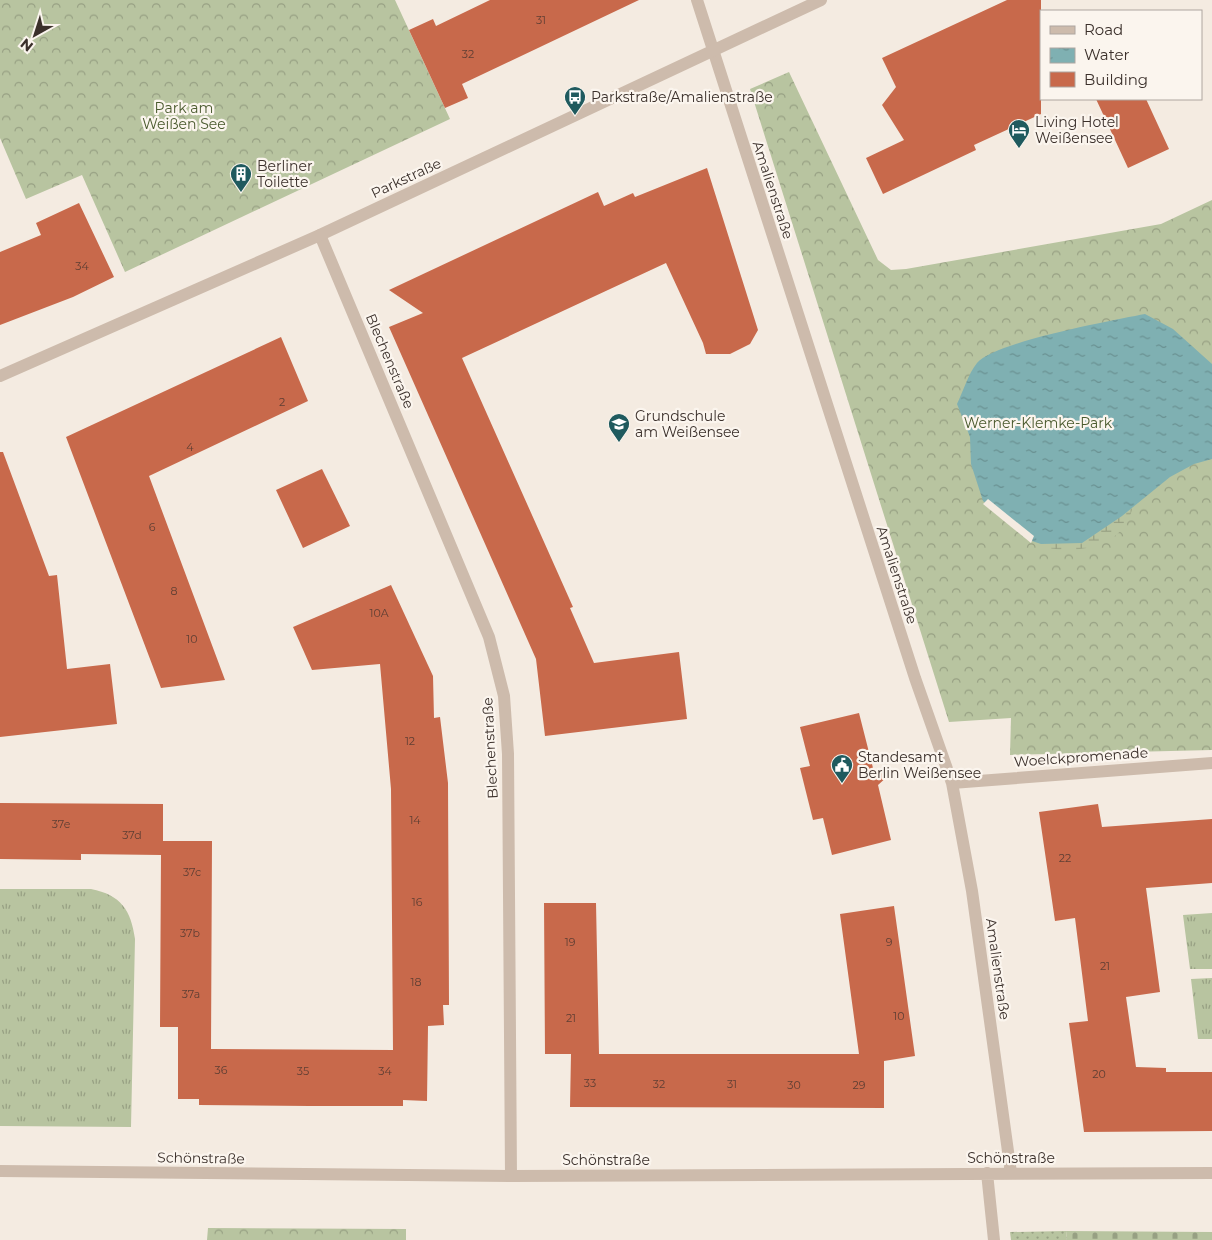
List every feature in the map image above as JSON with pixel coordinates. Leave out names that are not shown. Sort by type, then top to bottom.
[{"type":"street","name":"Amalienstraße","points":[[697,0],[912,669],[952,783],[972,891],[1011,1173]]},
{"type":"street","name":"Parkstraße","points":[[0,376],[320,235],[821,0]]},
{"type":"street","name":"Blechenstraße","points":[[320,235],[489,637],[504,696],[508,754],[511,1176]]},
{"type":"street","name":"Woelckpromenade","points":[[952,783],[1212,763]]},
{"type":"street","name":"Schönstraße","points":[[0,1171],[511,1176],[1212,1173]]},
{"type":"street","points":[[987,1173],[994,1240]]},
{"type":"green space","name":"Park am Weißen See","points":[[0,0],[395,0],[450,119],[125,272],[82,175],[26,199],[0,138]]},
{"type":"green space","name":"Werner-Klemke-Park","points":[[789,72],[878,260],[891,270],[906,269],[1161,224],[1212,200],[1212,750],[1010,755],[1011,718],[949,722],[750,89]]},
{"type":"green space","points":[[1134,487],[1133,505],[1128,520],[1120,531],[1109,540],[1096,546],[1081,549],[1048,548],[1047,542]]},
{"type":"green space","points":[[0,889],[91,889],[110,895],[123,905],[127,912],[131,920],[135,939],[131,1127],[0,1126]]},
{"type":"green space","points":[[1212,913],[1212,969],[1190,969],[1183,915]]},
{"type":"green space","points":[[1212,978],[1212,1039],[1198,1039],[1191,979]]},
{"type":"green space","points":[[208,1228],[406,1229],[406,1240],[207,1240]]},
{"type":"green space","points":[[1066,1231],[1212,1232],[1212,1240],[1067,1240]]},
{"type":"green space","points":[[1066,1231],[1067,1240],[1011,1240],[1010,1232]]},
{"type":"water","points":[[1145,314],[1173,329],[1212,364],[1212,459],[1194,464],[1170,477],[1122,516],[1082,543],[1041,544],[1032,541],[983,501],[971,464],[970,437],[957,404],[971,372],[977,363],[988,355],[1006,347],[1056,333]]},
{"type":"pier","points":[[988,499],[1034,536],[1031,543],[983,504]]},
{"type":"building","points":[[490,0],[639,0],[462,84],[468,98],[445,108],[409,30],[433,19],[436,26]]},
{"type":"building","points":[[1007,0],[1041,0],[1041,114],[974,145],[976,150],[883,194],[866,158],[904,140],[882,105],[896,87],[882,58]]},
{"type":"building","points":[[1096,100],[1146,100],[1169,149],[1128,168]]},
{"type":"building","points":[[707,168],[758,330],[750,344],[730,354],[706,354],[703,343],[666,263],[462,358],[573,607],[570,608],[594,663],[679,652],[687,719],[545,736],[536,659],[389,327],[423,313],[389,290],[598,192],[604,206],[633,193],[635,197]]},
{"type":"building","points":[[79,203],[114,277],[73,297],[0,325],[0,252],[41,235],[36,223]]},
{"type":"building","points":[[281,337],[308,401],[149,476],[225,680],[161,688],[66,437]]},
{"type":"building","points":[[0,452],[3,452],[49,576],[57,575],[67,669],[110,664],[117,724],[0,737]]},
{"type":"building","points":[[322,469],[350,526],[303,548],[276,490]]},
{"type":"building","points":[[391,585],[433,676],[434,718],[440,717],[448,783],[449,1005],[443,1005],[444,1025],[428,1026],[427,1101],[403,1100],[403,1106],[310,1106],[199,1105],[199,1099],[178,1099],[178,1027],[160,1027],[161,855],[81,854],[81,860],[0,859],[0,803],[163,804],[163,841],[212,841],[211,1049],[393,1050],[391,789],[380,664],[312,670],[293,627]]},
{"type":"building","name":"Standesamt Berlin Weißensee","points":[[859,713],[873,768],[888,776],[878,785],[891,840],[832,855],[823,818],[813,820],[800,768],[810,766],[800,727]]},
{"type":"building","points":[[1098,804],[1102,827],[1212,819],[1212,883],[1146,888],[1160,992],[1126,997],[1136,1067],[1166,1068],[1166,1072],[1212,1072],[1212,1131],[1084,1132],[1069,1023],[1088,1021],[1075,918],[1055,921],[1039,812]]},
{"type":"building","points":[[544,903],[596,903],[599,1054],[859,1054],[840,914],[894,906],[915,1056],[884,1061],[884,1108],[570,1107],[571,1054],[545,1054]]},
{"type":"place","name":"Parkstraße/Amalienstraße","points":[[575,116]]},
{"type":"place","name":"Living Hotel Weißensee","points":[[1019,149]]},
{"type":"place","name":"Berliner Toilette","points":[[241,193]]},
{"type":"place","name":"Grundschule am Weißensee","points":[[619,443]]},
{"type":"place","name":"Standesamt Berlin Weißensee","points":[[842,784]]}]
